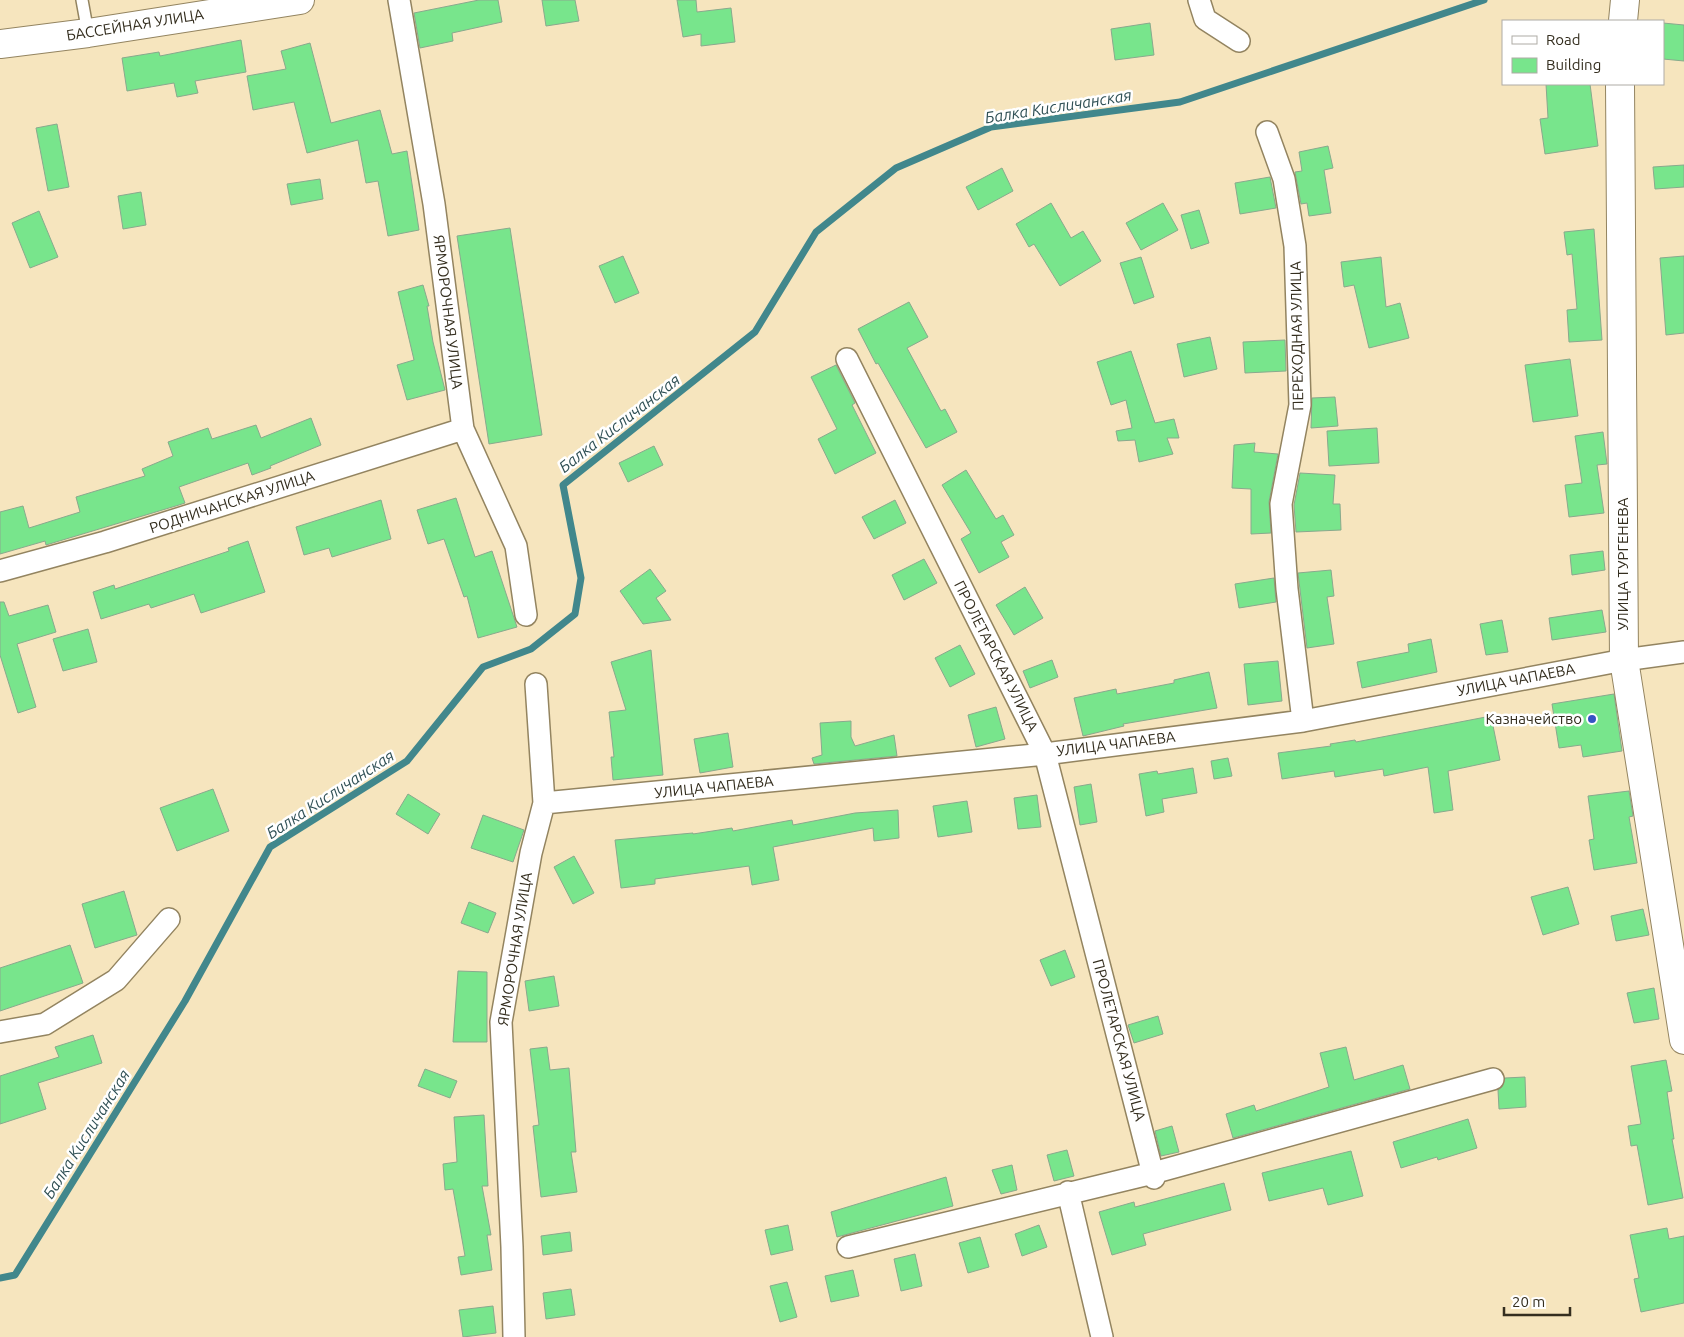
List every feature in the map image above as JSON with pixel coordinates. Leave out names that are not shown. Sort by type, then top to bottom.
[{"type":"main road","name":"БАССЕЙНАЯ УЛИЦА","points":[[0,44],[88,33],[300,0]]},
{"type":"main road","points":[[1623,20],[1625,0]]},
{"type":"main road","name":"УЛИЦА ТУРГЕНЕВА","points":[[1620,85],[1624,660],[1684,1040]]},
{"type":"street","name":"ЯРМОРОЧНАЯ УЛИЦА","points":[[399,0],[434,204],[463,429],[516,546],[526,615]]},
{"type":"street","points":[[1200,0],[1206,19],[1239,42]]},
{"type":"street","name":"ПЕРЕХОДНАЯ УЛИЦА","points":[[1267,132],[1284,179],[1295,246],[1300,405],[1281,504],[1287,588],[1304,721]]},
{"type":"street","name":"ПРОЛЕТАРСКАЯ УЛИЦА","points":[[847,359],[1045,754],[1154,1175]]},
{"type":"street","name":"РОДНИЧАНСКАЯ УЛИЦА","points":[[0,571],[105,542],[463,429]]},
{"type":"street","name":"УЛИЦА ЧАПАЕВА","points":[[544,803],[1045,754],[1304,721],[1624,660],[1684,652]]},
{"type":"street","name":"ЯРМОРОЧНАЯ УЛИЦА","points":[[514,1337],[512,1247],[501,1022],[531,853],[544,803],[536,684]]},
{"type":"street","points":[[0,1032],[45,1024],[116,980],[169,919]]},
{"type":"street","points":[[848,1247],[1068,1192],[1154,1175],[1493,1079]]},
{"type":"street","points":[[1068,1192],[1102,1337]]},
{"type":"lane","points":[[82,0],[88,33]]},
{"type":"building","points":[[479,0],[498,0],[502,22],[452,33],[453,41],[420,48],[414,13]]},
{"type":"building","points":[[542,0],[575,0],[579,21],[546,26]]},
{"type":"building","points":[[677,0],[696,0],[697,12],[731,8],[735,42],[701,46],[701,34],[683,37]]},
{"type":"building","points":[[1150,23],[1154,55],[1115,60],[1111,29]]},
{"type":"building","points":[[1664,23],[1684,25],[1684,61],[1664,59]]},
{"type":"building","points":[[241,40],[246,72],[195,81],[198,93],[177,97],[174,83],[127,91],[122,58],[159,52],[160,56]]},
{"type":"building","points":[[310,43],[331,123],[380,110],[392,154],[407,151],[419,230],[388,236],[378,181],[366,183],[358,140],[307,153],[294,102],[253,110],[247,76],[286,69],[281,51]]},
{"type":"building","points":[[1546,85],[1590,85],[1598,146],[1545,154],[1540,119],[1548,118]]},
{"type":"building","points":[[57,124],[69,187],[48,191],[36,128]]},
{"type":"building","points":[[1328,146],[1333,168],[1324,170],[1331,213],[1309,216],[1307,203],[1301,204],[1295,172],[1302,171],[1299,152]]},
{"type":"building","points":[[1684,165],[1684,187],[1655,189],[1653,167]]},
{"type":"building","points":[[1002,168],[1013,191],[978,210],[966,187]]},
{"type":"building","points":[[1270,177],[1276,208],[1240,214],[1235,183]]},
{"type":"building","points":[[320,179],[323,199],[291,205],[287,184]]},
{"type":"building","points":[[141,192],[146,225],[123,229],[118,196]]},
{"type":"building","points":[[1051,203],[1071,238],[1083,231],[1101,261],[1060,286],[1034,244],[1029,247],[1016,224]]},
{"type":"building","points":[[1163,203],[1178,230],[1141,250],[1126,223]]},
{"type":"building","points":[[1199,210],[1209,243],[1191,249],[1181,215]]},
{"type":"building","points":[[39,211],[58,257],[30,268],[12,223]]},
{"type":"building","points":[[510,228],[542,435],[489,444],[457,236]]},
{"type":"building","points":[[1594,229],[1602,340],[1569,342],[1567,310],[1577,309],[1572,254],[1567,255],[1564,232]]},
{"type":"building","points":[[623,256],[639,293],[615,303],[599,266]]},
{"type":"building","points":[[1684,256],[1684,333],[1666,335],[1660,258]]},
{"type":"building","points":[[1141,257],[1154,297],[1134,304],[1120,263]]},
{"type":"building","points":[[1381,257],[1386,307],[1400,303],[1409,338],[1369,348],[1354,285],[1344,287],[1341,262]]},
{"type":"building","points":[[423,285],[429,306],[427,306],[433,342],[445,390],[407,400],[397,365],[414,360],[398,292]]},
{"type":"building","points":[[909,302],[928,337],[907,348],[941,411],[945,409],[957,432],[926,448],[878,363],[876,364],[858,329]]},
{"type":"building","points":[[1210,337],[1217,369],[1184,377],[1177,344]]},
{"type":"building","points":[[1285,340],[1286,371],[1245,373],[1243,342]]},
{"type":"building","points":[[1131,351],[1155,423],[1174,419],[1179,438],[1167,438],[1173,454],[1139,462],[1135,440],[1118,441],[1116,431],[1132,428],[1126,400],[1111,405],[1097,362]]},
{"type":"building","points":[[1570,359],[1578,416],[1533,422],[1525,365]]},
{"type":"building","points":[[836,365],[855,403],[852,405],[876,453],[835,474],[818,439],[837,429],[811,377]]},
{"type":"building","points":[[1335,397],[1338,426],[1311,428],[1312,398]]},
{"type":"building","points":[[311,418],[321,445],[270,466],[271,468],[252,475],[248,463],[179,487],[185,503],[46,545],[45,541],[0,554],[0,512],[23,506],[29,528],[80,512],[76,497],[145,476],[142,469],[173,456],[168,442],[208,428],[212,439],[256,425],[261,438]]},
{"type":"building","points":[[1377,428],[1379,463],[1329,466],[1327,431]]},
{"type":"building","points":[[1603,432],[1607,464],[1597,465],[1604,513],[1569,517],[1565,485],[1582,483],[1575,436]]},
{"type":"building","points":[[1255,443],[1254,452],[1278,454],[1269,502],[1271,533],[1251,534],[1251,489],[1232,488],[1234,445]]},
{"type":"building","points":[[654,446],[663,465],[628,482],[619,463]]},
{"type":"building","points":[[966,470],[996,519],[1003,515],[1014,535],[1001,542],[1009,557],[979,573],[961,539],[971,533],[942,485]]},
{"type":"building","points":[[1300,473],[1335,475],[1333,504],[1340,504],[1341,530],[1296,532],[1294,505]]},
{"type":"building","points":[[456,498],[475,557],[492,551],[517,627],[478,638],[467,596],[464,597],[444,539],[428,544],[417,510]]},
{"type":"building","points":[[381,500],[391,539],[332,557],[329,548],[304,555],[296,527]]},
{"type":"building","points":[[895,500],[906,523],[874,539],[862,517]]},
{"type":"building","points":[[248,541],[265,592],[201,613],[194,594],[151,608],[149,604],[101,619],[93,592],[114,585],[115,589],[229,551],[228,548]]},
{"type":"building","points":[[1603,551],[1605,570],[1572,575],[1570,555]]},
{"type":"building","points":[[924,559],[937,583],[904,600],[892,575]]},
{"type":"building","points":[[650,569],[666,591],[656,598],[671,620],[643,624],[620,591]]},
{"type":"building","points":[[1331,570],[1334,596],[1327,597],[1334,644],[1307,648],[1298,573]]},
{"type":"building","points":[[1274,578],[1276,602],[1239,608],[1235,584]]},
{"type":"building","points":[[1025,587],[1043,618],[1014,635],[996,605]]},
{"type":"building","points":[[0,602],[4,602],[9,616],[48,605],[56,632],[17,644],[36,707],[18,713],[0,655]]},
{"type":"building","points":[[1602,610],[1606,632],[1552,640],[1549,618]]},
{"type":"building","points":[[1502,620],[1508,652],[1486,655],[1480,624]]},
{"type":"building","points":[[88,629],[97,662],[63,671],[53,639]]},
{"type":"building","points":[[1431,639],[1437,672],[1362,688],[1357,662],[1409,652],[1408,644]]},
{"type":"building","points":[[960,645],[975,674],[950,687],[935,658]]},
{"type":"building","points":[[651,650],[663,775],[613,780],[611,757],[614,757],[609,712],[626,710],[611,662]]},
{"type":"building","points":[[1052,660],[1058,677],[1030,688],[1023,671]]},
{"type":"building","points":[[1278,661],[1282,701],[1248,705],[1244,664]]},
{"type":"building","points":[[1209,672],[1217,708],[1123,724],[1124,726],[1083,736],[1074,698],[1116,689],[1117,694],[1174,683],[1174,680]]},
{"type":"building","points":[[1614,694],[1622,751],[1583,757],[1581,745],[1559,748],[1552,704]]},
{"type":"building","points":[[996,707],[1005,739],[976,747],[968,715]]},
{"type":"building","points":[[1491,716],[1500,760],[1448,771],[1453,810],[1434,813],[1428,767],[1384,776],[1383,769],[1335,777],[1334,771],[1282,779],[1278,753],[1331,746],[1330,744],[1355,740],[1356,742]]},
{"type":"building","points":[[851,721],[851,737],[855,746],[894,735],[897,756],[814,764],[812,758],[822,755],[820,723]]},
{"type":"building","points":[[728,733],[733,767],[700,773],[694,739]]},
{"type":"building","points":[[1228,758],[1232,776],[1214,779],[1211,761]]},
{"type":"building","points":[[1193,768],[1197,793],[1162,799],[1164,812],[1146,816],[1139,774],[1157,771],[1158,774]]},
{"type":"building","points":[[1091,784],[1097,822],[1080,825],[1074,787]]},
{"type":"building","points":[[213,789],[229,831],[177,851],[160,808]]},
{"type":"building","points":[[1629,791],[1633,816],[1629,817],[1637,863],[1594,870],[1589,840],[1594,839],[1588,796]]},
{"type":"building","points":[[408,794],[440,814],[428,834],[396,814]]},
{"type":"building","points":[[1037,795],[1041,827],[1018,829],[1014,798]]},
{"type":"building","points":[[967,801],[972,832],[938,837],[933,806]]},
{"type":"building","points":[[898,810],[899,838],[874,841],[873,828],[773,847],[779,880],[752,885],[749,866],[655,879],[655,884],[621,888],[615,840],[693,834],[732,828],[733,831],[792,820],[793,825],[855,813]]},
{"type":"building","points":[[483,815],[524,830],[513,862],[471,848]]},
{"type":"building","points":[[574,856],[594,893],[573,904],[554,867]]},
{"type":"building","points":[[1568,887],[1579,924],[1543,935],[1531,897]]},
{"type":"building","points":[[124,891],[137,935],[95,948],[82,904]]},
{"type":"building","points":[[469,902],[496,913],[488,933],[461,923]]},
{"type":"building","points":[[1643,909],[1649,935],[1616,941],[1611,916]]},
{"type":"building","points":[[70,945],[83,983],[0,1011],[0,968]]},
{"type":"building","points":[[1065,950],[1075,977],[1051,986],[1040,960]]},
{"type":"building","points":[[458,971],[487,972],[487,1042],[453,1042]]},
{"type":"building","points":[[554,976],[559,1006],[529,1011],[525,981]]},
{"type":"building","points":[[1654,988],[1659,1019],[1634,1023],[1627,993]]},
{"type":"building","points":[[1158,1016],[1163,1034],[1134,1043],[1128,1025]]},
{"type":"building","points":[[93,1035],[102,1063],[38,1083],[46,1109],[0,1124],[0,1076],[59,1057],[55,1047]]},
{"type":"building","points":[[547,1047],[550,1070],[569,1068],[576,1152],[571,1152],[577,1192],[541,1197],[533,1126],[539,1125],[530,1049]]},
{"type":"building","points":[[1346,1047],[1354,1080],[1403,1065],[1410,1089],[1233,1138],[1226,1114],[1254,1105],[1256,1111],[1329,1087],[1320,1053]]},
{"type":"building","points":[[1666,1060],[1672,1091],[1667,1092],[1674,1139],[1672,1139],[1683,1198],[1648,1205],[1637,1145],[1631,1146],[1628,1126],[1641,1124],[1631,1066]]},
{"type":"building","points":[[425,1069],[457,1081],[450,1098],[418,1086]]},
{"type":"building","points":[[1525,1077],[1526,1107],[1499,1109],[1498,1090],[1502,1087],[1505,1078]]},
{"type":"building","points":[[484,1115],[488,1186],[482,1186],[491,1235],[487,1235],[492,1270],[461,1275],[458,1257],[465,1256],[453,1189],[445,1190],[443,1164],[457,1162],[454,1117]]},
{"type":"building","points":[[1468,1119],[1477,1148],[1438,1160],[1437,1157],[1401,1168],[1393,1142]]},
{"type":"building","points":[[1172,1126],[1179,1152],[1161,1156],[1155,1131]]},
{"type":"building","points":[[1067,1150],[1074,1176],[1054,1181],[1047,1155]]},
{"type":"building","points":[[1351,1151],[1363,1196],[1328,1205],[1323,1188],[1269,1201],[1262,1173]]},
{"type":"building","points":[[1012,1165],[1017,1190],[1001,1194],[992,1170]]},
{"type":"building","points":[[946,1177],[953,1206],[837,1237],[831,1212]]},
{"type":"building","points":[[1224,1183],[1231,1210],[1143,1234],[1146,1245],[1112,1255],[1099,1212],[1134,1202],[1135,1207]]},
{"type":"building","points":[[788,1225],[793,1250],[771,1255],[765,1230]]},
{"type":"building","points":[[1039,1225],[1047,1247],[1022,1256],[1015,1234]]},
{"type":"building","points":[[1667,1228],[1669,1239],[1684,1236],[1684,1303],[1641,1312],[1634,1279],[1639,1278],[1630,1235]]},
{"type":"building","points":[[570,1232],[572,1251],[543,1255],[541,1236]]},
{"type":"building","points":[[980,1237],[989,1267],[968,1273],[959,1243]]},
{"type":"building","points":[[915,1254],[922,1286],[901,1291],[894,1259]]},
{"type":"building","points":[[853,1270],[859,1296],[831,1302],[825,1276]]},
{"type":"building","points":[[787,1282],[797,1317],[780,1322],[770,1286]]},
{"type":"building","points":[[571,1289],[575,1315],[546,1319],[543,1293]]},
{"type":"building","points":[[493,1306],[496,1333],[463,1337],[459,1310]]},
{"type":"waterway","name":"Балка Кисличанская","points":[[0,1278],[15,1275],[185,1001],[270,847],[407,761],[483,667],[531,649],[575,614],[581,578],[563,485],[755,332],[816,232],[896,168],[991,127],[1180,102],[1484,0]]},
{"type":"place","name":"Казначейство","points":[[1592,719]]}]
